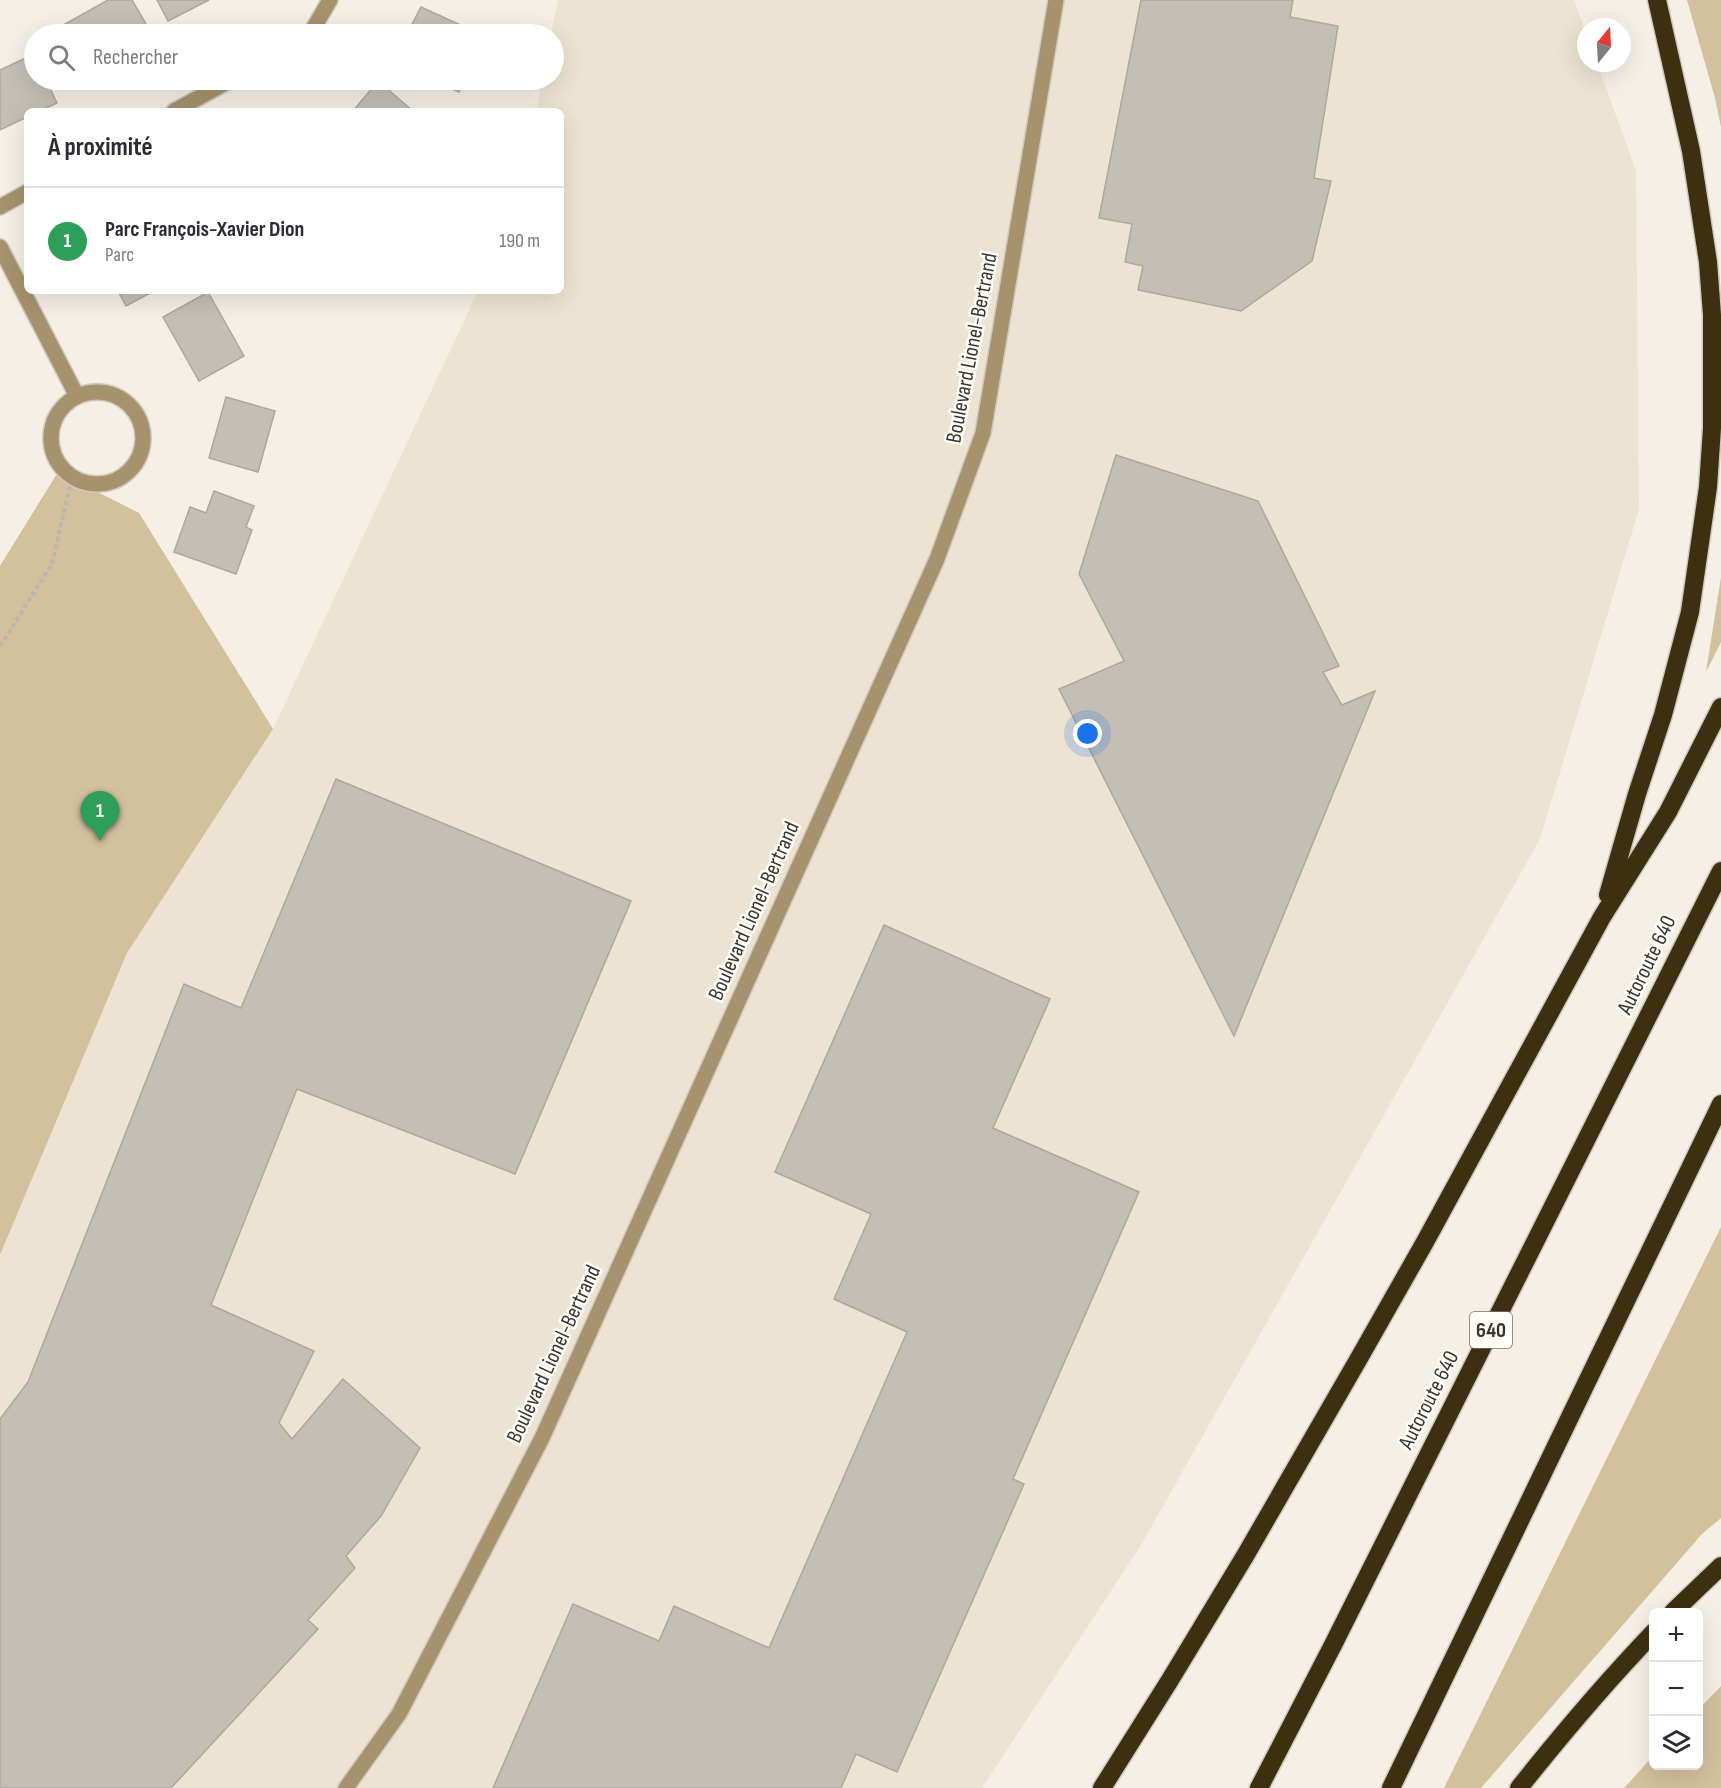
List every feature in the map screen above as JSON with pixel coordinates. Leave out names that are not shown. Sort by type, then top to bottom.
[{"type":"highway","points":[[1602,917],[1637,794],[1663,715],[1689,612],[1708,487],[1712,428],[1712,315],[1708,262],[1691,151],[1657,0]]},
{"type":"highway","points":[[1102,1788],[1227,1585],[1358,1360],[1602,917],[1668,812],[1721,707]]},
{"type":"highway","name":"Autoroute 640","points":[[1259,1788],[1721,871]]},
{"type":"highway","points":[[1391,1788],[1721,1104]]},
{"type":"highway","points":[[1676,1608],[1721,1566]]},
{"type":"highway","points":[[1519,1788],[1571,1723],[1649,1636]]},
{"type":"street","points":[[316,24],[330,0]]},
{"type":"street","name":"Boulevard Lionel-Bertrand","points":[[346,1788],[399,1714],[542,1438],[937,559],[983,433],[1056,0]]},
{"type":"street","points":[[180,108],[213,90]]},
{"type":"street","points":[[0,207],[24,194]]},
{"type":"street","points":[[0,247],[24,293]]},
{"type":"street","points":[[24,294],[77,396]]},
{"type":"street","points":[[92,392],[108,393],[123,399],[134,411],[142,425],[144,441],[140,457],[131,470],[118,480],[103,485],[87,484],[72,477],[61,468],[54,456],[51,429],[56,415],[77,396],[92,392]]},
{"type":"path","points":[[0,646],[52,564],[72,477]]},
{"type":"shaded area","points":[[558,0],[1574,0],[1581,18],[1577,18],[1577,72],[1600,72],[1636,171],[1639,509],[1540,839],[1141,1545],[982,1788],[0,1788],[0,1255],[127,953],[273,729],[477,294],[564,294],[564,108],[537,108],[540,90],[564,90],[564,24],[553,24]]},
{"type":"shaded area","points":[[1687,0],[1721,0],[1721,127],[1715,98]]},
{"type":"shaded area","points":[[58,472],[139,513],[273,729],[127,953],[0,1255],[0,566]]},
{"type":"shaded area","points":[[1721,577],[1721,642],[1706,672]]},
{"type":"shaded area","points":[[1721,1227],[1721,1518],[1702,1534],[1481,1788],[1444,1788]]},
{"type":"shaded area","points":[[1721,1686],[1721,1788],[1624,1788],[1649,1760],[1649,1770],[1703,1770],[1703,1705]]},
{"type":"building","points":[[108,0],[132,0],[146,24],[65,24]]},
{"type":"building","points":[[157,0],[209,0],[168,21]]},
{"type":"building","points":[[1141,0],[1293,0],[1290,17],[1338,26],[1314,178],[1331,181],[1312,261],[1241,311],[1138,290],[1143,266],[1125,262],[1132,224],[1099,218]]},
{"type":"building","points":[[421,7],[458,24],[412,24]]},
{"type":"building","points":[[24,59],[24,90],[51,90],[57,103],[46,108],[24,108],[24,118],[0,130],[0,70]]},
{"type":"building","points":[[370,90],[388,90],[410,108],[356,108]]},
{"type":"building","points":[[120,294],[148,294],[126,306]]},
{"type":"building","points":[[204,294],[209,294],[244,356],[199,381],[163,317]]},
{"type":"building","points":[[226,397],[275,411],[258,472],[209,458]]},
{"type":"building","points":[[1116,455],[1258,501],[1339,666],[1323,672],[1342,705],[1375,691],[1234,1036],[1059,689],[1124,661],[1079,574]]},
{"type":"building","points":[[214,491],[254,506],[246,527],[252,530],[236,574],[174,552],[190,507],[206,513]]},
{"type":"building","points":[[336,779],[631,901],[515,1174],[297,1089],[211,1305],[314,1351],[279,1423],[292,1439],[343,1379],[420,1448],[381,1516],[346,1556],[355,1568],[308,1620],[318,1629],[171,1788],[0,1788],[0,1419],[28,1382],[184,984],[241,1008]]},
{"type":"building","points":[[884,925],[1050,999],[993,1128],[1139,1192],[1013,1479],[1024,1484],[897,1772],[856,1754],[841,1788],[493,1788],[573,1604],[659,1641],[674,1606],[769,1648],[907,1332],[834,1299],[871,1214],[775,1172]]},
{"type":"place","name":"Parc François-Xavier Dion","points":[[100,841]]}]
